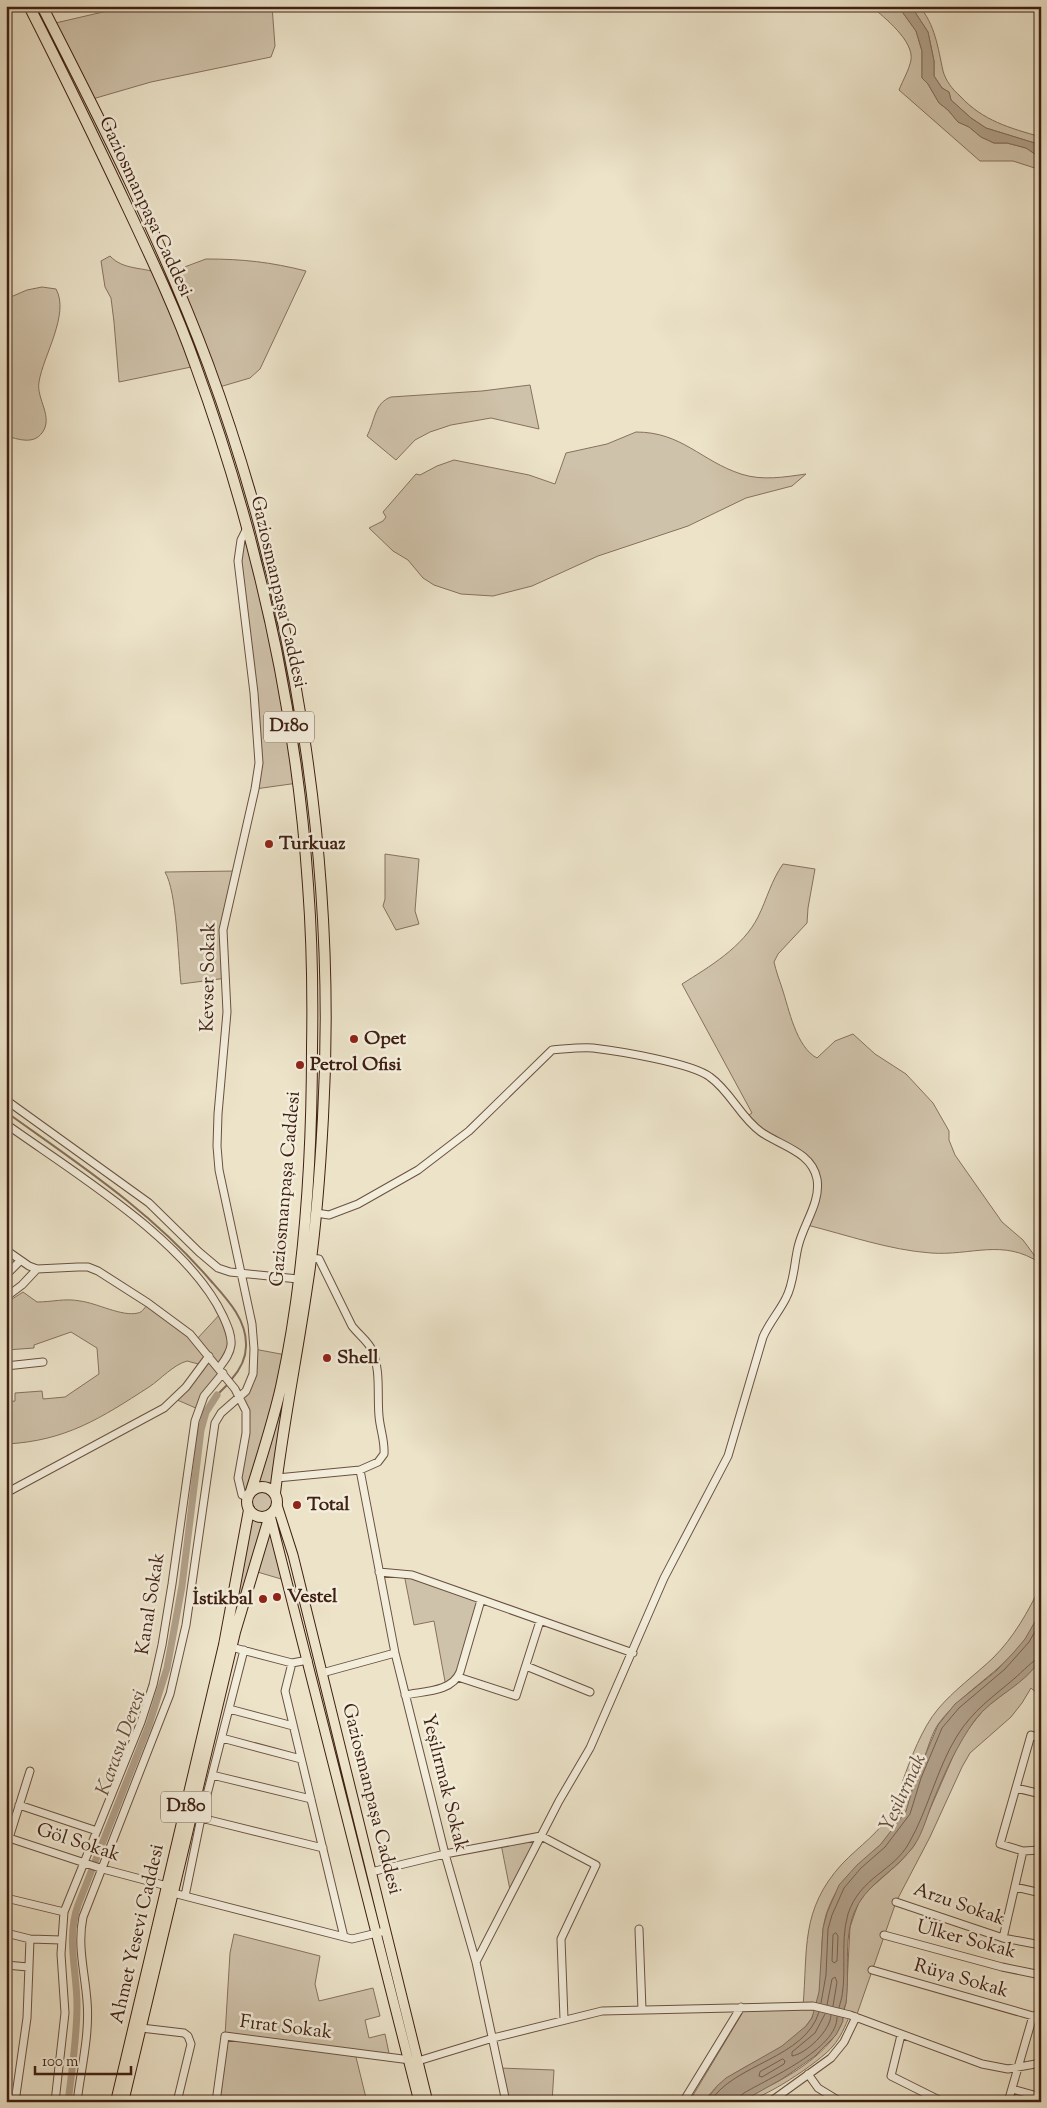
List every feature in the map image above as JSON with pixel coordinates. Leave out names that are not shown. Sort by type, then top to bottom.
[{"type":"highway","name":"Gaziosmanpaşa Caddesi","points":[[29,6],[115,181],[175,313],[194,362],[221,440],[247,527],[263,590],[287,713],[302,818],[308,882],[313,998],[312,1112],[298,1279],[282,1383],[249,1494],[249,1510]]},
{"type":"highway","name":"Gaziosmanpaşa Caddesi","points":[[42,6],[149,224],[186,309],[232,436],[259,524],[274,589],[305,748],[320,889],[325,1006],[323,1112],[311,1258],[277,1478],[275,1493],[277,1505]]},
{"type":"highway","points":[[249,1494],[257,1487],[265,1486],[275,1493]]},
{"type":"highway","points":[[249,1510],[259,1517],[270,1515],[277,1505]]},
{"type":"highway","name":"Ahmet Yesevi Caddesi","points":[[123,2102],[141,2028],[224,1645],[249,1510]]},
{"type":"highway","name":"Ahmet Yesevi Caddesi","points":[[116,2102],[231,1647],[270,1515]]},
{"type":"main road","name":"Gaziosmanpaşa Caddesi","points":[[277,1505],[293,1555],[371,1872],[381,1933]]},
{"type":"main road","name":"Gaziosmanpaşa Caddesi","points":[[270,1515],[381,1933],[413,2061],[419,2102]]},
{"type":"main road","name":"Gaziosmanpaşa Caddesi","points":[[413,2061],[428,2102]]},
{"type":"street","name":"Kevser Sokak","points":[[241,1397],[246,1391],[253,1374],[252,1324],[219,1170],[217,1146],[218,1114],[228,1012],[223,930],[253,798],[259,763],[254,692],[238,561],[241,540],[247,527]]},
{"type":"street","points":[[316,1213],[329,1215],[358,1204],[418,1170],[469,1131],[552,1050],[593,1048],[653,1058],[701,1071],[716,1081],[753,1126],[803,1156],[813,1166],[817,1178],[817,1194],[798,1246],[787,1297],[771,1320],[763,1337],[728,1456],[672,1562],[590,1748],[559,1801],[476,1962]]},
{"type":"street","points":[[6,1100],[149,1203],[212,1264],[230,1272],[298,1279]]},
{"type":"street","name":"Kanal Sokak","points":[[6,1124],[135,1218],[171,1250],[196,1277],[217,1304],[231,1336],[230,1352],[223,1373],[204,1396],[195,1421],[172,1584],[161,1652],[153,1685],[141,1722],[64,1912],[61,1940],[65,2013],[55,2102]]},
{"type":"street","points":[[6,1250],[20,1261],[37,1269],[88,1267],[98,1271],[190,1334],[241,1397],[246,1410],[247,1420],[238,1478],[242,1496],[249,1494]]},
{"type":"street","points":[[277,1478],[360,1470],[378,1462],[384,1454],[378,1406],[379,1385],[376,1361],[370,1346],[358,1335],[352,1326],[319,1259],[311,1258]]},
{"type":"street","points":[[6,1275],[20,1261]]},
{"type":"street","points":[[6,1296],[22,1285],[37,1269]]},
{"type":"street","points":[[6,1493],[164,1408],[186,1387],[209,1356]]},
{"type":"street","points":[[6,1366],[43,1362]]},
{"type":"street","points":[[77,2102],[86,2030],[87,2002],[80,1949],[81,1926],[86,1908],[103,1869],[170,1694],[181,1652],[213,1430],[221,1413],[241,1397]]},
{"type":"street","name":"Yeşilırmak Sokak","points":[[360,1470],[394,1654],[445,1854],[476,1962],[506,2102]]},
{"type":"street","points":[[379,1572],[412,1575],[633,1653]]},
{"type":"street","points":[[405,1695],[446,1687],[458,1677],[481,1600]]},
{"type":"street","points":[[458,1677],[516,1696],[540,1621]]},
{"type":"street","points":[[231,1647],[292,1663],[308,1660]]},
{"type":"street","points":[[185,1896],[201,1818],[244,1650]]},
{"type":"street","points":[[322,1673],[394,1654]]},
{"type":"street","points":[[292,1663],[285,1691],[344,1938]]},
{"type":"street","points":[[526,1666],[590,1692]]},
{"type":"street","points":[[229,1709],[293,1726]]},
{"type":"street","points":[[1041,1738],[1031,1735],[1000,1844],[1023,1851],[1041,1850]]},
{"type":"street","points":[[222,1738],[301,1759]]},
{"type":"street","name":"Göl Sokak","points":[[30,1771],[8,1837],[185,1896],[344,1938],[352,1940],[381,1933]]},
{"type":"street","points":[[212,1775],[311,1799]]},
{"type":"street","points":[[1016,1788],[1041,1794]]},
{"type":"street","points":[[19,1805],[97,1831]]},
{"type":"street","points":[[201,1818],[322,1848]]},
{"type":"street","points":[[371,1872],[445,1854],[542,1836],[596,1865],[561,1939],[564,2020]]},
{"type":"street","points":[[1003,1938],[1023,1851]]},
{"type":"street","points":[[1014,1887],[1041,1894]]},
{"type":"street","points":[[6,1898],[64,1912]]},
{"type":"street","name":"Arzu Sokak","points":[[896,1902],[1003,1938],[1041,1945]]},
{"type":"street","points":[[640,1929],[642,2010]]},
{"type":"street","points":[[6,1933],[30,1939],[61,1940]]},
{"type":"street","name":"Ülker Sokak","points":[[884,1935],[1002,1968],[1041,1975]]},
{"type":"street","points":[[15,2102],[27,2018],[30,1939]]},
{"type":"street","points":[[6,1965],[28,1967]]},
{"type":"street","name":"Rüya Sokak","points":[[872,1970],[1032,2016],[1041,2014]]},
{"type":"street","points":[[413,2061],[493,2038],[602,2011],[813,2006],[856,2017],[901,2035],[997,2068],[1018,2068],[1041,2063]]},
{"type":"street","points":[[683,2102],[741,2008]]},
{"type":"street","points":[[1008,2102],[1032,2016]]},
{"type":"street","points":[[770,2102],[838,2050],[856,2017]]},
{"type":"street","points":[[141,2028],[184,2032],[190,2038],[191,2044],[177,2102]]},
{"type":"street","points":[[901,2035],[891,2076],[943,2102]]},
{"type":"street","name":"Fırat Sokak","points":[[216,2102],[224,2036],[413,2061]]},
{"type":"street","points":[[808,2074],[818,2088],[841,2102]]},
{"type":"street","points":[[1012,2089],[1041,2097]]},
{"type":"shaded area","points":[[129,6],[272,6],[275,46],[271,57],[151,82],[89,100],[51,24]]},
{"type":"shaded area","points":[[871,6],[898,6],[916,31],[922,51],[922,78],[928,84],[939,103],[958,122],[994,143],[1007,143],[1026,148],[1035,154],[1041,154],[1041,170],[1013,161],[980,161],[899,90],[910,64],[911,53],[908,45],[897,30]]},
{"type":"shaded area","points":[[911,6],[919,6],[929,21],[944,75],[954,91],[969,105],[988,118],[1008,127],[1041,137],[1041,145],[986,128],[971,118],[951,100],[949,92],[942,88],[934,76],[934,61],[928,32]]},
{"type":"shaded area","points":[[110,256],[121,264],[158,273],[196,366],[119,382],[111,298],[105,287],[101,261]]},
{"type":"shaded area","points":[[206,259],[256,262],[306,271],[260,369],[250,378],[216,388],[171,272]]},
{"type":"shaded area","points":[[42,287],[56,289],[60,310],[58,323],[39,382],[46,421],[42,433],[38,437],[30,440],[20,440],[6,436],[6,299],[27,290]]},
{"type":"shaded area","points":[[530,385],[539,429],[491,418],[451,425],[430,432],[415,440],[396,460],[367,436],[378,408],[385,400],[391,397],[482,391]]},
{"type":"shaded area","points":[[636,432],[652,433],[679,442],[714,462],[749,476],[774,478],[806,474],[792,486],[746,498],[688,526],[598,556],[532,586],[493,596],[461,594],[434,585],[423,578],[408,560],[393,551],[369,528],[383,521],[386,517],[383,512],[416,474],[420,475],[437,466],[454,460],[529,475],[555,484],[566,453],[607,444]]},
{"type":"shaded area","points":[[247,527],[298,783],[255,789],[259,772],[238,561]]},
{"type":"shaded area","points":[[385,854],[419,859],[415,911],[419,924],[396,930],[383,906],[385,899]]},
{"type":"shaded area","points":[[783,864],[815,869],[807,923],[778,954],[774,962],[794,1027],[804,1045],[817,1058],[835,1041],[853,1034],[875,1054],[906,1074],[933,1103],[949,1131],[949,1140],[955,1155],[1002,1222],[1023,1240],[1040,1263],[1013,1251],[987,1250],[931,1253],[915,1251],[807,1225],[817,1194],[813,1166],[744,1118],[752,1113],[682,984],[703,971],[744,938],[758,917],[772,883]]},
{"type":"shaded area","points":[[236,871],[225,919],[227,978],[181,984],[175,909],[169,881],[165,872]]},
{"type":"shaded area","points":[[23,1292],[37,1302],[74,1300],[132,1314],[141,1312],[148,1303],[196,1340],[221,1313],[231,1344],[219,1368],[223,1373],[198,1409],[175,1399],[202,1365],[187,1361],[167,1372],[149,1387],[115,1409],[82,1426],[47,1438],[6,1444],[6,1402],[15,1401],[15,1393],[42,1391],[43,1399],[65,1397],[99,1374],[97,1348],[71,1332],[34,1345],[34,1348],[6,1350],[6,1303]]},
{"type":"shaded area","points":[[254,1349],[286,1355],[276,1409],[287,1411],[276,1496],[278,1502],[273,1513],[288,1581],[254,1571],[241,1610],[232,1607],[247,1507],[238,1478],[246,1433],[241,1397],[246,1391]]},
{"type":"shaded area","points":[[404,1574],[481,1600],[462,1668],[446,1687],[434,1621],[414,1625]]},
{"type":"shaded area","points":[[1041,1585],[1040,1612],[1032,1629],[1008,1659],[951,1709],[936,1727],[913,1785],[906,1811],[884,1840],[849,1875],[836,1892],[823,1927],[819,1996],[811,2019],[787,2043],[728,2078],[704,2102],[689,2102],[746,2007],[803,2006],[806,1948],[809,1931],[819,1898],[828,1881],[842,1864],[876,1832],[888,1817],[896,1802],[918,1743],[932,1717],[951,1695],[993,1658],[1008,1642],[1026,1614]]},
{"type":"shaded area","points":[[1041,1658],[1041,1697],[1031,1688],[1011,1717],[970,1753],[962,1767],[930,1837],[896,1902],[856,2017],[850,2015],[836,2043],[816,2062],[762,2096],[741,2102],[803,2066],[821,2051],[836,2034],[842,2023],[846,2003],[850,1927],[858,1904],[865,1893],[900,1862],[914,1846],[961,1738],[985,1708],[1027,1675]]},
{"type":"shaded area","points":[[541,1836],[511,1895],[501,1844]]},
{"type":"shaded area","points":[[234,1934],[320,1956],[315,1984],[319,2001],[373,1988],[380,2016],[365,2020],[369,2038],[385,2034],[390,2058],[355,2053],[367,2102],[216,2102],[225,2036],[230,1953]]},
{"type":"shaded area","points":[[499,2068],[554,2070],[552,2102],[506,2102]]},
{"type":"water","points":[[898,6],[911,6],[928,32],[934,61],[934,76],[942,88],[949,92],[951,100],[971,118],[986,128],[1041,145],[1041,154],[1035,154],[1026,148],[1007,143],[994,143],[981,137],[969,127],[958,122],[939,103],[928,84],[922,78],[922,51],[916,31]]},
{"type":"water","points":[[1041,1611],[1041,1658],[1027,1676],[991,1704],[975,1720],[947,1769],[917,1841],[902,1860],[871,1887],[854,1913],[848,1946],[846,2003],[842,2014],[843,2021],[836,2035],[815,2056],[782,2079],[741,2102],[705,2102],[717,2086],[726,2078],[782,2046],[806,2026],[812,2018],[819,1992],[823,1928],[839,1885],[857,1865],[881,1844],[906,1811],[916,1777],[938,1725],[955,1704],[996,1671],[1014,1652],[1025,1639]]},
{"type":"waterway","points":[[6,1112],[88,1170],[139,1211],[188,1256],[223,1295],[240,1319],[246,1346],[243,1360],[231,1380]]},
{"type":"waterway","points":[[217,1395],[228,1384]]},
{"type":"waterway","name":"Karasu Deresi","points":[[68,2102],[77,2017],[77,1992],[72,1942],[75,1918],[78,1905],[149,1725],[167,1668],[182,1586],[201,1430],[206,1412],[217,1395]]},
{"type":"place","name":"Turkuaz","points":[[269,844]]},
{"type":"place","name":"Opet","points":[[354,1039]]},
{"type":"place","name":"Petrol Ofisi","points":[[300,1065]]},
{"type":"place","name":"Shell","points":[[327,1358]]},
{"type":"place","name":"Total","points":[[297,1505]]},
{"type":"place","name":"Vestel","points":[[277,1597]]},
{"type":"place","name":"İstikbal","points":[[263,1599]]},
{"type":"water label","name":"Yeşilırmak","points":[[904,1793]]}]
